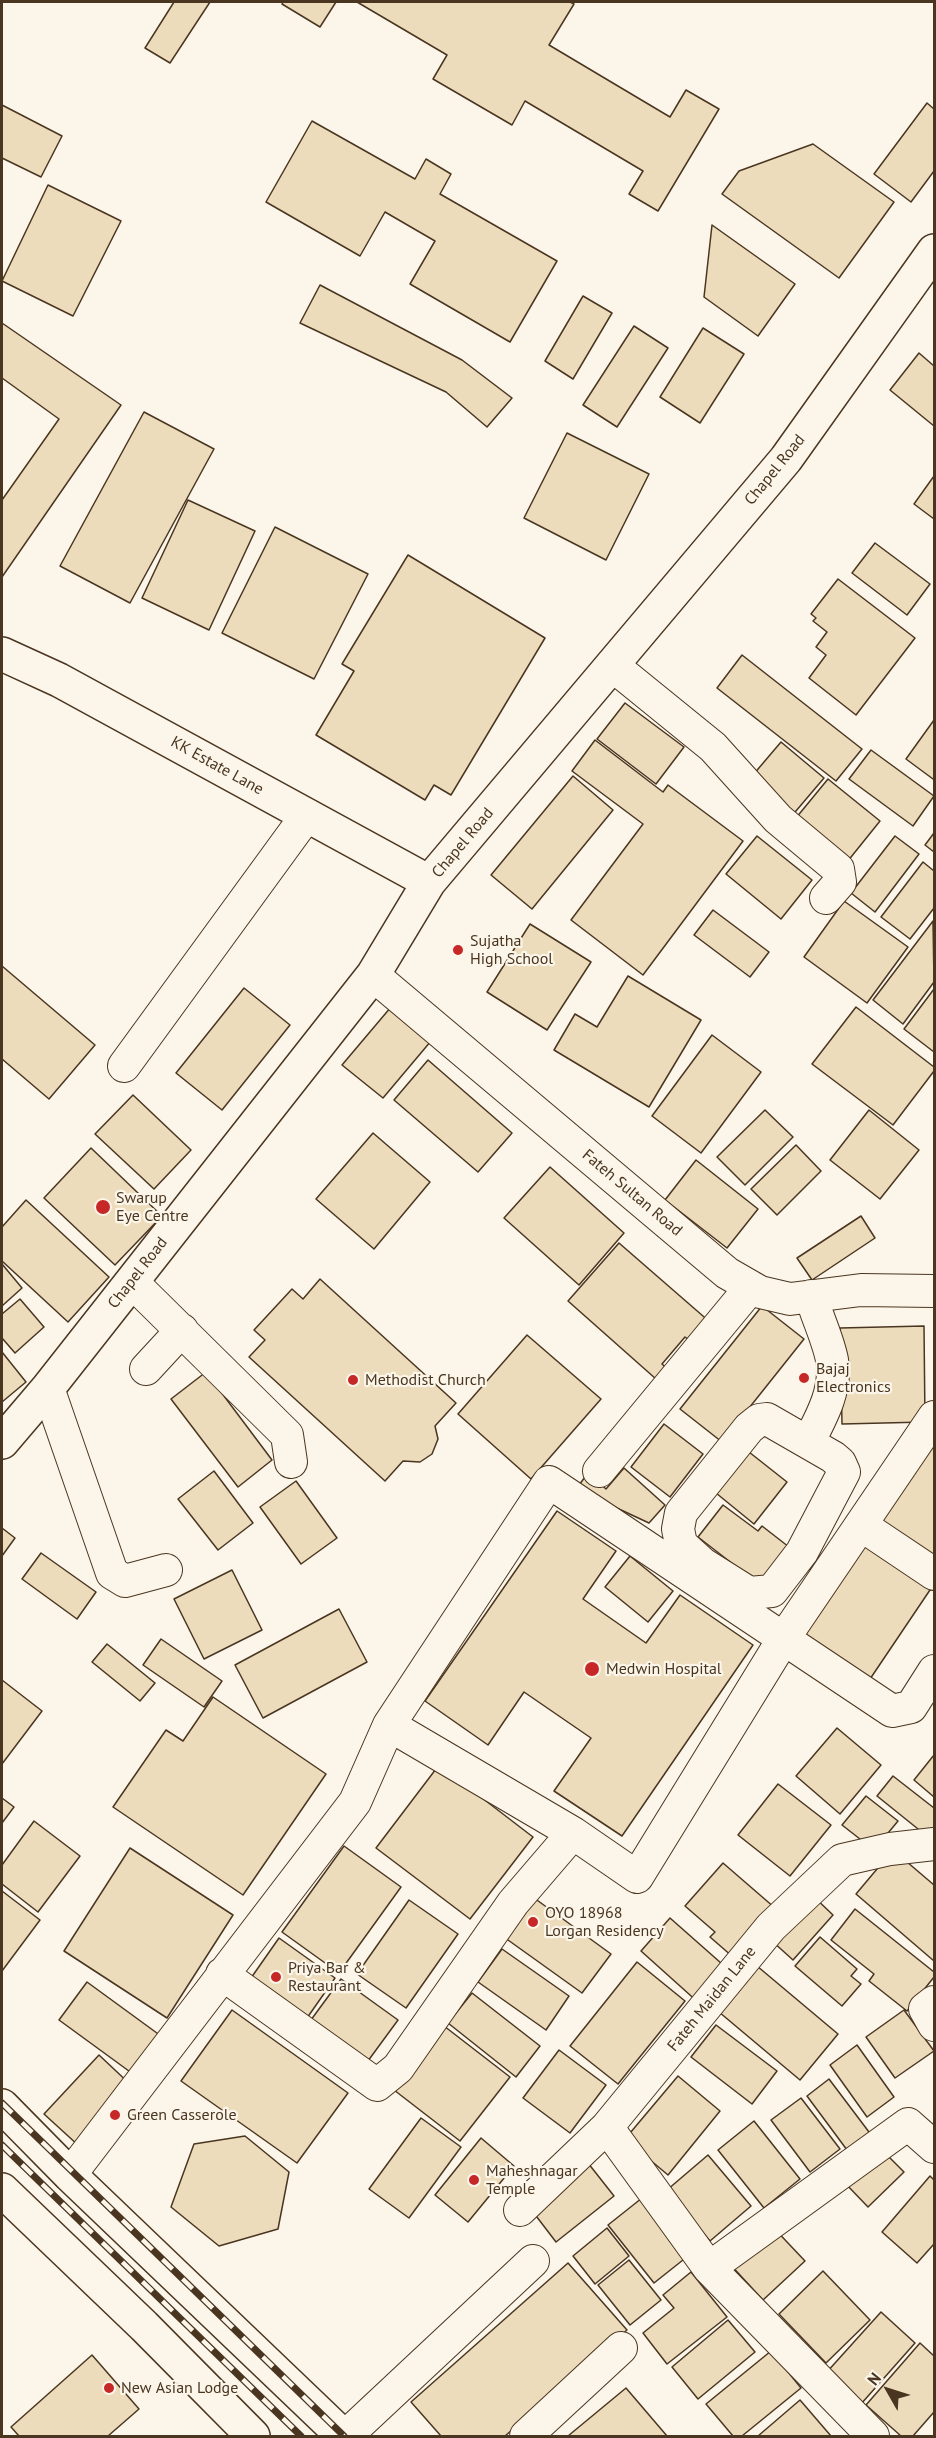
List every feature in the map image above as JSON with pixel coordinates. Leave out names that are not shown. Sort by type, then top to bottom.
[{"type":"main road","name":"Chapel Road","points":[[3,1437],[48,1388],[373,975],[429,882],[786,459],[934,252]]},
{"type":"main road","name":"KK Estate Lane","points":[[2,654],[59,680],[429,882]]},
{"type":"main road","points":[[2,2106],[70,2175],[345,2436]]},
{"type":"main road","points":[[2,2190],[144,2326],[253,2436]]},
{"type":"street","points":[[612,665],[713,747],[778,819],[838,869],[840,882],[826,898]]},
{"type":"street","points":[[124,1066],[307,815]]},
{"type":"street","name":"Fateh Sultan Road","points":[[373,975],[728,1273],[751,1287],[760,1292],[790,1299],[861,1290],[934,1291]]},
{"type":"street","points":[[132,1282],[287,1435],[291,1462]]},
{"type":"street","points":[[599,1471],[751,1287]]},
{"type":"street","points":[[808,1441],[825,1410],[832,1379],[832,1359],[811,1296]]},
{"type":"street","points":[[146,1369],[182,1330]]},
{"type":"street","points":[[48,1388],[112,1573],[125,1581],[165,1570]]},
{"type":"street","points":[[389,1725],[573,1833],[638,1876],[784,1638],[934,1417]]},
{"type":"street","points":[[767,1419],[808,1441],[840,1462],[844,1473],[802,1552],[772,1591],[749,1593],[703,1564],[681,1544],[678,1529],[681,1513],[749,1428],[759,1420],[767,1419]]},
{"type":"street","points":[[70,2175],[355,1802],[389,1725],[549,1482],[892,1711],[911,1707],[934,1671]]},
{"type":"street","points":[[861,1525],[934,1574]]},
{"type":"street","points":[[222,1974],[377,2085],[398,2068],[513,1903],[573,1833]]},
{"type":"street","name":"Fateh Maidan Lane","points":[[520,2210],[607,2127],[771,1927],[842,1860],[890,1849],[934,1844]]},
{"type":"street","points":[[934,2002],[925,2009],[934,2025]]},
{"type":"street","points":[[709,2268],[908,2124],[934,2147]]},
{"type":"street","points":[[607,2127],[709,2268],[873,2436]]},
{"type":"street","points":[[345,2436],[533,2261]]},
{"type":"street","points":[[526,2436],[621,2348]]},
{"type":"building","points":[[174,2],[210,2],[170,63],[145,48]]},
{"type":"building","points":[[283,2],[336,2],[320,27],[282,4]]},
{"type":"building","points":[[357,2],[570,2],[574,4],[549,45],[670,117],[686,90],[719,109],[658,211],[629,194],[643,171],[525,101],[512,125],[433,79],[447,55]]},
{"type":"building","points":[[927,103],[934,109],[934,171],[911,202],[874,174]]},
{"type":"building","points":[[2,105],[62,136],[41,177],[2,158]]},
{"type":"building","points":[[312,121],[415,179],[426,159],[451,174],[440,194],[557,261],[510,342],[410,284],[435,241],[385,212],[360,256],[266,202]]},
{"type":"building","points":[[813,144],[894,202],[839,278],[722,194],[739,171]]},
{"type":"building","points":[[48,185],[121,221],[73,316],[2,281]]},
{"type":"building","points":[[712,225],[795,284],[758,336],[704,297]]},
{"type":"building","points":[[320,285],[462,360],[512,398],[487,427],[446,392],[300,323]]},
{"type":"building","points":[[583,296],[612,313],[573,379],[545,361]]},
{"type":"building","points":[[2,323],[121,405],[2,577],[2,500],[59,419],[2,378]]},
{"type":"building","points":[[634,326],[668,348],[617,427],[583,405]]},
{"type":"building","points":[[703,328],[744,354],[700,423],[660,397]]},
{"type":"building","points":[[919,353],[934,366],[934,426],[890,390]]},
{"type":"building","points":[[144,412],[214,449],[130,603],[60,566]]},
{"type":"building","points":[[567,433],[649,474],[606,560],[524,518]]},
{"type":"building","points":[[934,476],[934,519],[914,504]]},
{"type":"building","points":[[188,500],[255,531],[209,630],[142,598]]},
{"type":"building","points":[[275,527],[368,574],[314,679],[222,633]]},
{"type":"building","points":[[875,543],[930,584],[907,615],[852,573]]},
{"type":"building","points":[[408,555],[545,638],[451,795],[434,785],[425,800],[316,735],[354,671],[342,664]]},
{"type":"building","points":[[838,579],[915,638],[856,715],[809,678],[826,655],[816,647],[827,632],[813,621],[816,618],[811,614]]},
{"type":"building","points":[[742,655],[862,749],[836,781],[717,688]]},
{"type":"building","points":[[625,703],[684,747],[656,784],[597,739]]},
{"type":"building","points":[[934,720],[934,778],[933,779],[906,759]]},
{"type":"building","points":[[595,740],[663,792],[668,785],[743,841],[643,975],[571,920],[643,824],[572,771]]},
{"type":"building","points":[[781,742],[824,778],[790,818],[747,782]]},
{"type":"building","points":[[871,750],[934,796],[913,826],[849,779]]},
{"type":"building","points":[[573,776],[613,810],[532,909],[491,875]]},
{"type":"building","points":[[828,779],[880,821],[843,867],[791,824]]},
{"type":"building","points":[[934,833],[934,852],[925,845]]},
{"type":"building","points":[[757,836],[812,880],[781,919],[726,874]]},
{"type":"building","points":[[895,836],[919,854],[875,912],[851,893]]},
{"type":"building","points":[[923,862],[934,871],[934,908],[910,939],[881,917]]},
{"type":"building","points":[[844,901],[908,947],[867,1003],[804,957]]},
{"type":"building","points":[[713,910],[769,952],[750,977],[694,935]]},
{"type":"building","points":[[933,921],[934,982],[903,1024],[873,1000]]},
{"type":"building","name":"Sujatha High School","points":[[530,924],[591,962],[547,1030],[487,992]]},
{"type":"building","points":[[2,966],[95,1045],[49,1099],[2,1059]]},
{"type":"building","points":[[628,976],[701,1020],[649,1107],[554,1050],[575,1014],[597,1027]]},
{"type":"building","points":[[244,988],[290,1025],[222,1110],[176,1073]]},
{"type":"building","points":[[934,989],[934,1052],[904,1029]]},
{"type":"building","points":[[391,1007],[431,1041],[383,1098],[342,1065]]},
{"type":"building","points":[[856,1007],[934,1067],[934,1071],[893,1125],[812,1064]]},
{"type":"building","points":[[712,1035],[761,1072],[701,1153],[652,1116]]},
{"type":"building","points":[[428,1060],[512,1133],[478,1172],[394,1100]]},
{"type":"building","points":[[133,1095],[191,1150],[154,1189],[95,1134]]},
{"type":"building","points":[[765,1110],[793,1137],[745,1185],[717,1157]]},
{"type":"building","points":[[869,1110],[919,1150],[880,1199],[830,1160]]},
{"type":"building","points":[[373,1133],[430,1182],[374,1249],[316,1199]]},
{"type":"building","points":[[796,1145],[821,1171],[777,1215],[751,1189]]},
{"type":"building","name":"Swarup Eye Centre","points":[[91,1148],[162,1216],[115,1265],[44,1198]]},
{"type":"building","points":[[696,1160],[758,1209],[727,1248],[665,1200]]},
{"type":"building","points":[[550,1167],[624,1233],[579,1285],[504,1218]]},
{"type":"building","points":[[26,1200],[109,1277],[68,1322],[2,1261],[2,1227]]},
{"type":"building","points":[[861,1216],[875,1238],[812,1280],[797,1258]]},
{"type":"building","points":[[619,1243],[711,1323],[693,1343],[685,1337],[662,1364],[675,1376],[665,1387],[568,1301]]},
{"type":"building","points":[[2,1264],[22,1288],[2,1306]]},
{"type":"building","name":"Methodist Church","points":[[320,1279],[456,1403],[435,1426],[438,1439],[432,1454],[420,1462],[403,1461],[385,1481],[249,1357],[265,1340],[254,1330],[292,1289],[303,1299]]},
{"type":"building","points":[[20,1299],[44,1327],[15,1353],[2,1338],[2,1314]]},
{"type":"building","points":[[762,1306],[804,1339],[722,1442],[680,1409]]},
{"type":"building","points":[[924,1326],[925,1422],[842,1424],[840,1328]]},
{"type":"building","points":[[527,1335],[601,1399],[531,1479],[458,1414]]},
{"type":"building","points":[[2,1352],[26,1382],[2,1402]]},
{"type":"building","points":[[206,1372],[272,1460],[238,1487],[171,1399]]},
{"type":"building","points":[[664,1424],[703,1454],[670,1497],[631,1467]]},
{"type":"building","points":[[934,1443],[934,1584],[868,1682],[802,1637]]},
{"type":"building","points":[[749,1452],[787,1482],[754,1524],[716,1493]]},
{"type":"building","points":[[624,1468],[665,1505],[649,1523],[576,1489],[588,1473],[606,1489]]},
{"type":"building","points":[[214,1471],[253,1523],[218,1550],[178,1499]]},
{"type":"building","points":[[296,1481],[337,1538],[301,1564],[260,1507]]},
{"type":"building","points":[[723,1505],[758,1531],[762,1526],[789,1547],[760,1585],[698,1537]]},
{"type":"building","name":"Medwin Hospital","points":[[557,1511],[616,1551],[583,1599],[646,1643],[680,1595],[753,1645],[622,1836],[554,1791],[591,1738],[524,1692],[488,1745],[425,1701]]},
{"type":"building","points":[[2,1528],[15,1538],[2,1556]]},
{"type":"building","points":[[41,1553],[96,1592],[77,1619],[22,1579]]},
{"type":"building","points":[[630,1556],[673,1591],[648,1622],[605,1587]]},
{"type":"building","points":[[232,1570],[262,1630],[204,1659],[174,1599]]},
{"type":"building","points":[[339,1609],[367,1662],[263,1718],[235,1665]]},
{"type":"building","points":[[161,1639],[222,1681],[204,1707],[143,1665]]},
{"type":"building","points":[[107,1644],[155,1683],[140,1701],[92,1662]]},
{"type":"building","points":[[2,1680],[42,1711],[2,1764]]},
{"type":"building","points":[[213,1697],[326,1774],[243,1895],[113,1807],[166,1730],[183,1741]]},
{"type":"building","points":[[837,1728],[881,1765],[840,1814],[796,1776]]},
{"type":"building","points":[[934,1755],[934,1797],[914,1780]]},
{"type":"building","points":[[439,1765],[533,1837],[470,1919],[376,1848]]},
{"type":"building","points":[[893,1776],[934,1808],[934,1828],[928,1837],[877,1796]]},
{"type":"building","points":[[778,1784],[831,1825],[790,1876],[738,1835]]},
{"type":"building","points":[[866,1796],[898,1821],[874,1850],[842,1825]]},
{"type":"building","points":[[2,1798],[14,1807],[2,1823]]},
{"type":"building","points":[[34,1821],[80,1856],[38,1912],[2,1884],[2,1865]]},
{"type":"building","points":[[344,1846],[401,1887],[339,1973],[282,1932]]},
{"type":"building","points":[[130,1848],[233,1915],[167,2018],[64,1951]]},
{"type":"building","points":[[893,1850],[934,1885],[934,1961],[856,1894]]},
{"type":"building","points":[[723,1863],[775,1908],[733,1957],[710,1937],[715,1932],[685,1906]]},
{"type":"building","points":[[2,1891],[40,1920],[2,1971]]},
{"type":"building","points":[[530,1895],[611,1954],[582,1993],[501,1935]]},
{"type":"building","points":[[812,1895],[833,1915],[793,1960],[772,1941]]},
{"type":"building","points":[[409,1900],[458,1934],[406,2008],[357,1974]]},
{"type":"building","points":[[855,1909],[934,1972],[934,1977],[907,2011],[869,1981],[874,1974],[831,1940]]},
{"type":"building","points":[[670,1918],[730,1971],[700,2004],[641,1951]]},
{"type":"building","points":[[820,1937],[857,1969],[851,1976],[861,1984],[842,2006],[795,1966]]},
{"type":"building","points":[[279,1938],[335,1978],[307,2018],[251,1978]]},
{"type":"building","points":[[502,1949],[569,1996],[546,2030],[478,1982]]},
{"type":"building","points":[[637,1962],[685,2001],[618,2084],[570,2046]]},
{"type":"building","points":[[757,1966],[838,2034],[800,2080],[719,2012]]},
{"type":"building","points":[[341,1979],[398,2020],[365,2065],[308,2024]]},
{"type":"building","points":[[87,1982],[161,2036],[133,2074],[59,2020]]},
{"type":"building","points":[[472,1993],[540,2046],[516,2077],[448,2023]]},
{"type":"building","points":[[232,2010],[348,2093],[297,2163],[181,2081]]},
{"type":"building","points":[[904,2010],[934,2051],[895,2078],[866,2037]]},
{"type":"building","points":[[716,2025],[777,2071],[752,2104],[691,2057]]},
{"type":"building","points":[[444,2026],[510,2077],[460,2141],[394,2090]]},
{"type":"building","points":[[857,2045],[894,2097],[867,2117],[830,2065]]},
{"type":"building","points":[[559,2050],[606,2085],[570,2133],[523,2098]]},
{"type":"building","points":[[99,2055],[133,2087],[79,2146],[44,2114]]},
{"type":"building","points":[[678,2076],[720,2111],[668,2175],[625,2139]]},
{"type":"building","points":[[829,2079],[872,2136],[850,2154],[807,2096]]},
{"type":"building","points":[[801,2098],[840,2149],[810,2172],[771,2120]]},
{"type":"building","points":[[421,2118],[461,2147],[409,2218],[369,2189]]},
{"type":"building","points":[[754,2121],[800,2179],[764,2208],[718,2150]]},
{"type":"building","points":[[245,2136],[289,2172],[278,2229],[219,2246],[171,2207],[194,2144]]},
{"type":"building","name":"Maheshnagar Temple","points":[[481,2138],[514,2166],[468,2222],[435,2195]]},
{"type":"building","points":[[879,2147],[904,2172],[868,2207],[844,2182]]},
{"type":"building","points":[[708,2155],[751,2206],[710,2241],[667,2190]]},
{"type":"building","points":[[588,2163],[614,2196],[556,2242],[530,2208]]},
{"type":"building","points":[[930,2176],[934,2180],[934,2244],[917,2263],[882,2232]]},
{"type":"building","points":[[642,2198],[688,2256],[654,2283],[608,2225]]},
{"type":"building","points":[[770,2224],[805,2261],[763,2300],[728,2262]]},
{"type":"building","points":[[607,2228],[629,2256],[595,2284],[573,2256]]},
{"type":"building","points":[[629,2260],[661,2300],[630,2325],[598,2285]]},
{"type":"building","points":[[568,2263],[627,2330],[505,2436],[441,2436],[411,2402]]},
{"type":"building","points":[[823,2271],[870,2320],[826,2363],[779,2314]]},
{"type":"building","points":[[691,2272],[727,2317],[667,2364],[643,2333],[674,2308],[663,2295]]},
{"type":"building","points":[[881,2312],[915,2343],[861,2404],[826,2373]]},
{"type":"building","points":[[728,2320],[755,2352],[698,2399],[672,2367]]},
{"type":"building","points":[[920,2343],[934,2356],[934,2412],[913,2436],[901,2436],[866,2405]]},
{"type":"building","points":[[771,2351],[801,2388],[742,2436],[733,2436],[706,2404]]},
{"type":"building","points":[[92,2355],[139,2409],[108,2436],[19,2436],[11,2427]]},
{"type":"building","points":[[626,2388],[667,2436],[568,2436]]},
{"type":"building","points":[[800,2400],[831,2436],[758,2436]]},
{"type":"railway","points":[[2,2103],[344,2436]]},
{"type":"railway","points":[[2,2145],[301,2436]]},
{"type":"place","name":"Sujatha High School","points":[[458,950]]},
{"type":"place","name":"Swarup Eye Centre","points":[[103,1207]]},
{"type":"place","name":"Bajaj Electronics","points":[[804,1378]]},
{"type":"place","name":"Methodist Church","points":[[353,1380]]},
{"type":"place","name":"Medwin Hospital","points":[[592,1669]]},
{"type":"place","name":"OYO 18968 Lorgan Residency","points":[[533,1922]]},
{"type":"place","name":"Priya Bar & Restaurant","points":[[276,1977]]},
{"type":"place","name":"Green Casserole","points":[[115,2115]]},
{"type":"place","name":"Maheshnagar Temple","points":[[474,2180]]},
{"type":"place","name":"New Asian Lodge","points":[[109,2388]]}]
